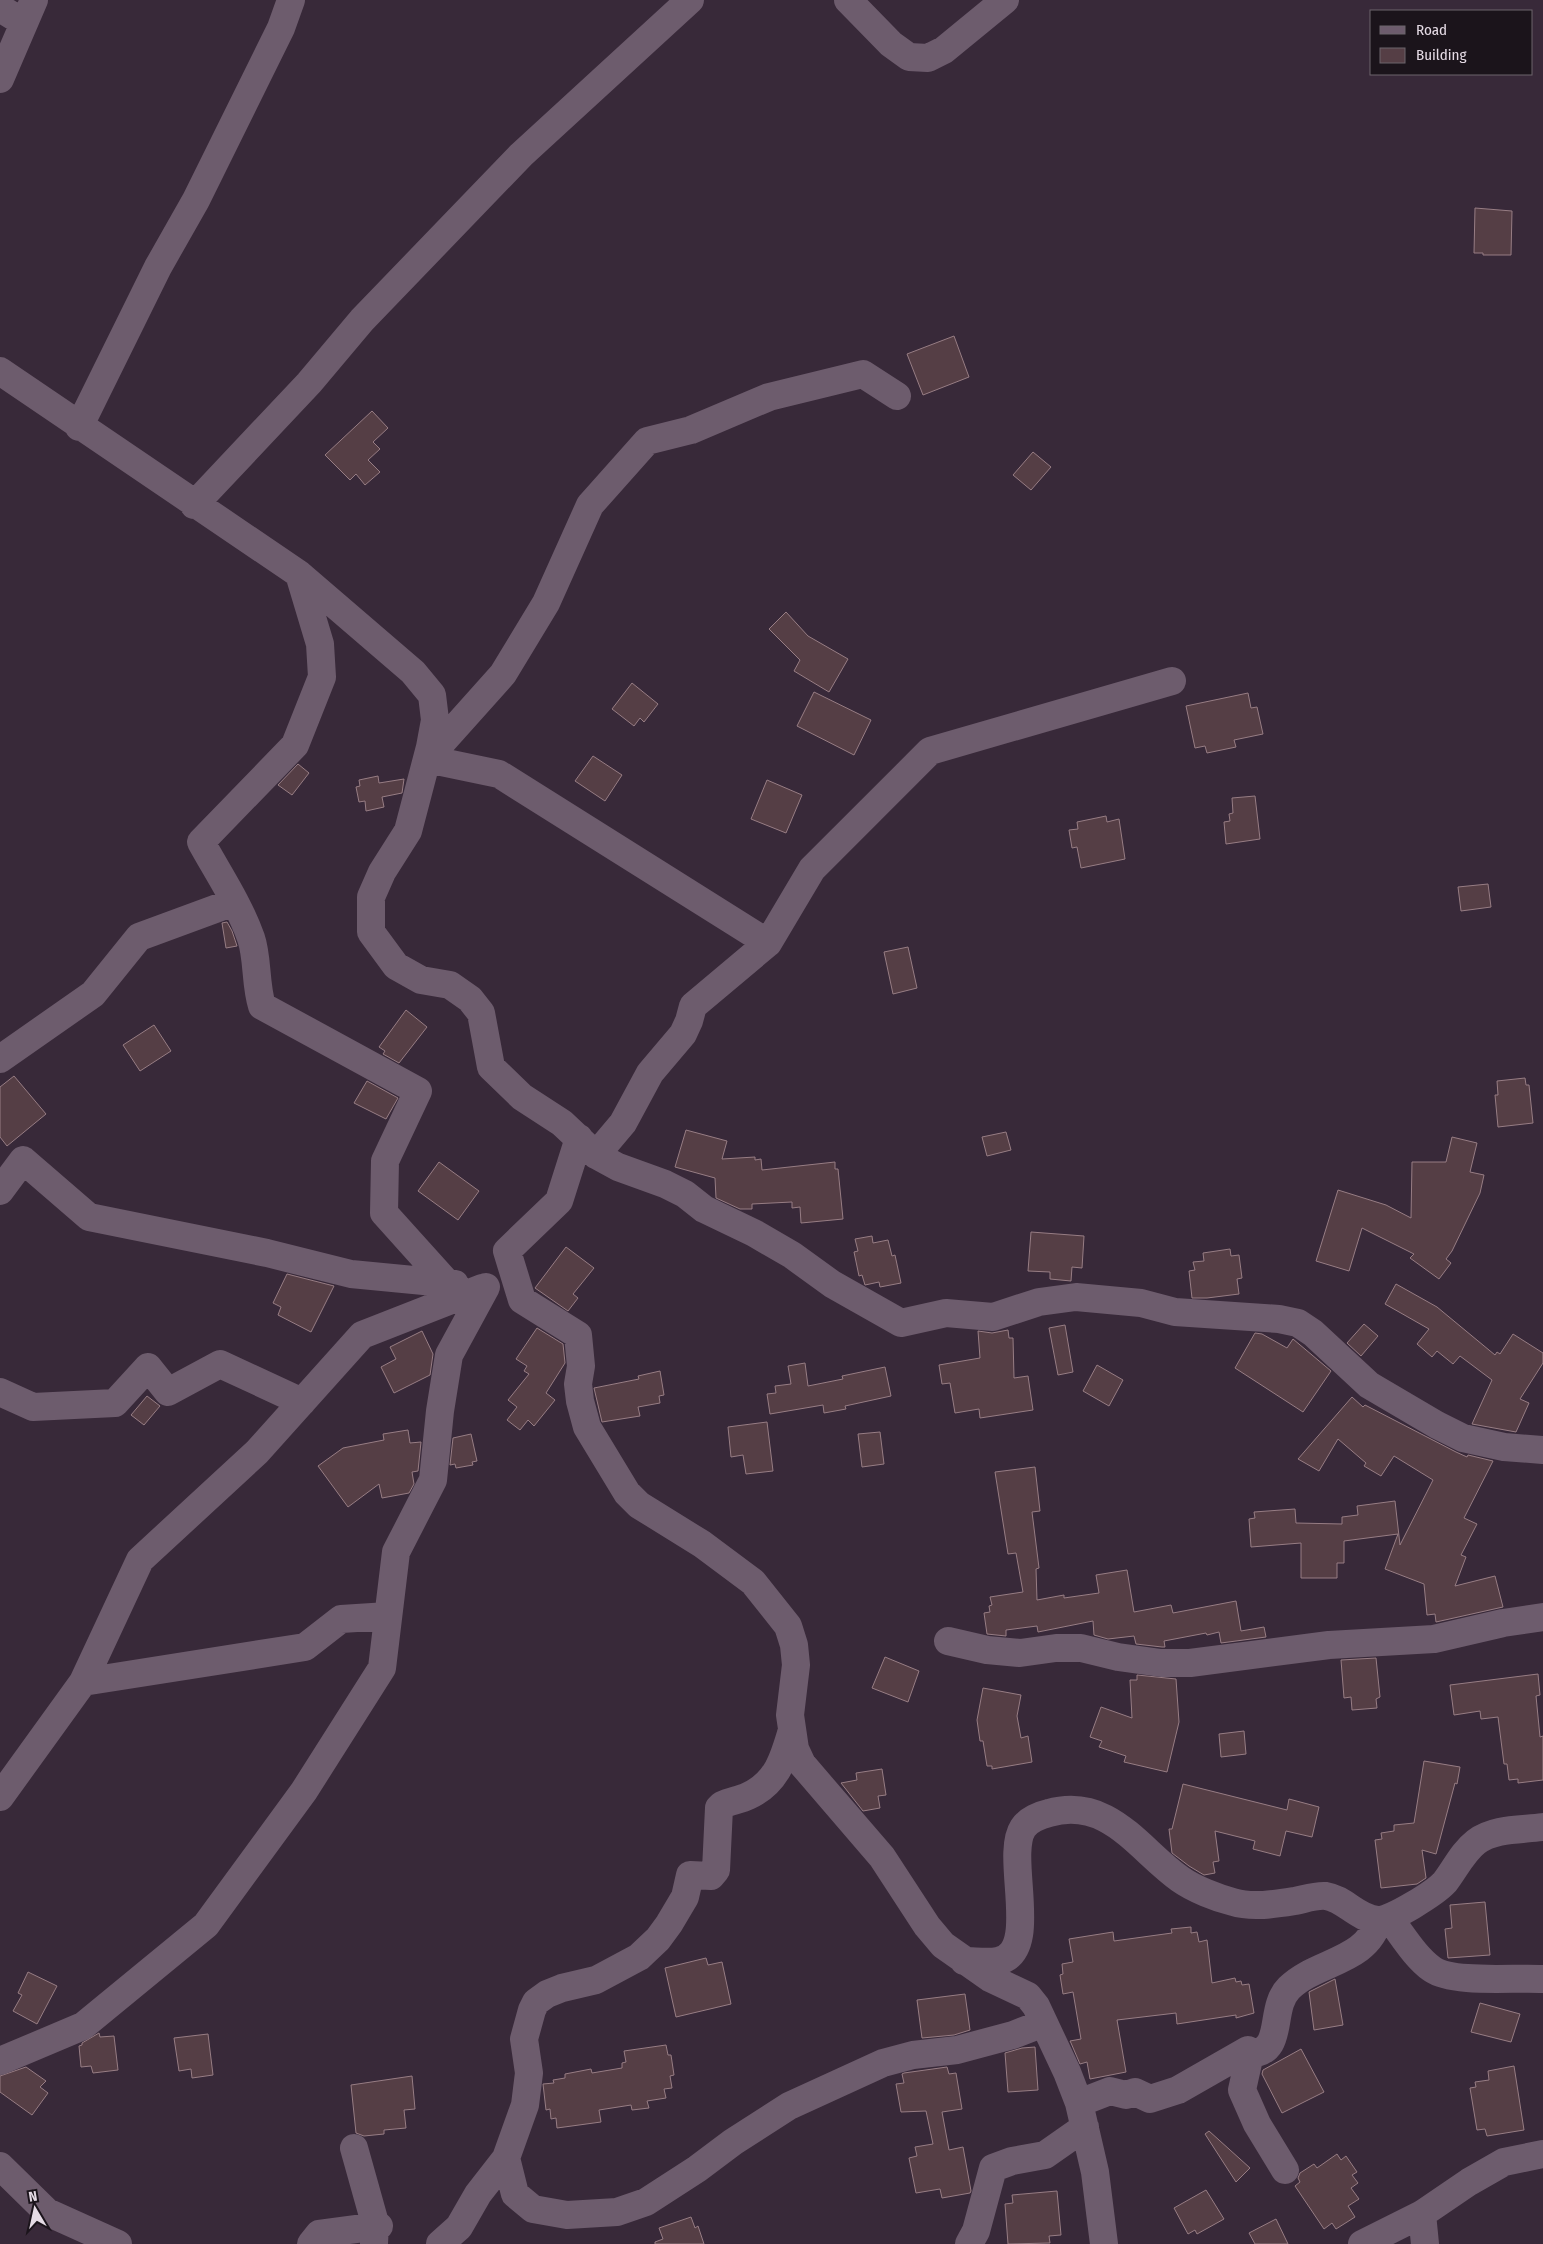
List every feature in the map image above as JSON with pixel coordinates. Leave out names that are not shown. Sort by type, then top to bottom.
[{"type":"street","points":[[79,426],[158,267],[196,200],[281,28],[291,0]]},
{"type":"street","points":[[194,505],[303,390],[362,320],[521,155],[690,0]]},
{"type":"street","points":[[848,0],[891,44],[909,57],[928,58],[944,50],[1005,0]]},
{"type":"street","points":[[0,8],[29,12],[0,80]]},
{"type":"street","points":[[0,372],[194,505],[299,574],[413,672],[432,695],[435,720],[427,759],[408,831],[382,872],[371,897],[371,932],[396,966],[421,980],[450,985],[470,999],[481,1013],[491,1066],[522,1097],[562,1123],[588,1146],[618,1168],[665,1184],[685,1194],[704,1209],[754,1233],[792,1255],[832,1284],[901,1323],[946,1313],[964,1313],[993,1317],[1039,1302],[1076,1297],[1141,1303],[1175,1312],[1298,1323],[1313,1332],[1369,1385],[1437,1425],[1463,1438],[1504,1447],[1543,1450]]},
{"type":"street","points":[[427,759],[503,674],[546,603],[590,505],[647,441],[690,430],[769,397],[864,374],[897,396]]},
{"type":"street","points":[[299,574],[320,644],[322,677],[295,745],[201,842],[234,902],[251,939],[258,991],[262,1006],[418,1091],[385,1161],[384,1213],[447,1283]]},
{"type":"street","points":[[1104,2244],[1094,2172],[1082,2115],[1044,2023],[1028,1996],[990,1978],[943,1945],[927,1926],[882,1857],[802,1764],[795,1749],[790,1715],[796,1665],[794,1645],[788,1626],[753,1582],[702,1544],[639,1505],[628,1493],[587,1427],[579,1393],[581,1366],[578,1334],[522,1300],[507,1251],[559,1201],[588,1146],[623,1123],[650,1073],[683,1034],[693,1006],[768,943],[812,869],[930,751],[1172,681]]},
{"type":"street","points":[[427,759],[499,774],[768,943]]},
{"type":"street","points":[[0,1059],[93,994],[139,938],[234,902]]},
{"type":"street","points":[[0,1191],[23,1160],[89,1216],[267,1253],[351,1274],[486,1287]]},
{"type":"street","points":[[0,1797],[83,1682],[140,1560],[257,1452],[362,1335],[486,1287]]},
{"type":"street","points":[[0,2061],[83,2026],[206,1925],[304,1791],[382,1668],[396,1552],[433,1480],[440,1411],[449,1355],[486,1287]]},
{"type":"street","points":[[0,1392],[32,1407],[115,1403],[148,1367],[168,1392],[220,1364],[302,1402]]},
{"type":"street","points":[[83,1682],[305,1647],[341,1618],[388,1616]]},
{"type":"street","points":[[948,1641],[988,1650],[1020,1652],[1056,1648],[1081,1648],[1118,1657],[1190,1663],[1329,1645],[1434,1639],[1503,1623],[1543,1617]]},
{"type":"street","points":[[440,2244],[459,2227],[478,2194],[506,2158],[525,2105],[529,2073],[524,2039],[536,2002],[547,1994],[562,1988],[604,1976],[639,1957],[658,1939],[685,1897],[690,1875],[711,1876],[716,1870],[720,1808],[722,1805],[749,1796],[767,1784],[777,1773],[792,1730]]},
{"type":"street","points":[[964,1961],[1000,1961],[1008,1956],[1016,1947],[1021,1913],[1016,1863],[1022,1830],[1029,1821],[1050,1813],[1074,1811],[1095,1813],[1120,1826],[1159,1863],[1182,1881],[1234,1903],[1259,1905],[1325,1896],[1339,1900],[1361,1914],[1384,1919],[1432,1969],[1464,1978],[1543,1979]]},
{"type":"street","points":[[1250,2054],[1266,2050],[1273,2040],[1277,2009],[1290,1987],[1308,1975],[1344,1959],[1358,1949],[1384,1919],[1444,1883],[1476,1842],[1491,1834],[1543,1826]]},
{"type":"street","points":[[506,2158],[515,2194],[533,2208],[567,2215],[617,2212],[646,2202],[789,2106],[883,2063],[913,2055],[957,2050],[1044,2023]]},
{"type":"street","points":[[969,2244],[976,2231],[993,2168],[1012,2161],[1045,2155],[1082,2115],[1110,2091],[1126,2095],[1135,2092],[1150,2098],[1178,2090],[1248,2050],[1250,2054]]},
{"type":"street","points":[[1250,2054],[1242,2090],[1257,2124],[1285,2170]]},
{"type":"street","points":[[311,2244],[319,2234],[376,2232],[354,2148]]},
{"type":"street","points":[[1362,2244],[1422,2214],[1469,2182],[1504,2162],[1543,2154]]},
{"type":"street","points":[[0,2166],[47,2212],[118,2244]]},
{"type":"street","points":[[1422,2214],[1425,2244]]},
{"type":"building","points":[[1475,208],[1512,211],[1511,255],[1483,255],[1483,253],[1474,253]]},
{"type":"building","points":[[954,336],[969,377],[923,395],[907,354]]},
{"type":"building","points":[[372,411],[388,428],[373,442],[380,449],[368,460],[380,472],[365,485],[356,474],[350,480],[325,455]]},
{"type":"building","points":[[1033,452],[1051,467],[1031,490],[1013,475]]},
{"type":"building","points":[[786,612],[808,636],[848,659],[829,692],[794,671],[800,660],[769,629]]},
{"type":"building","points":[[632,683],[658,704],[644,722],[640,718],[634,726],[612,709]]},
{"type":"building","points":[[814,692],[871,720],[854,755],[797,726]]},
{"type":"building","points":[[1248,693],[1251,708],[1257,707],[1263,734],[1234,740],[1236,747],[1207,753],[1205,746],[1195,748],[1186,706]]},
{"type":"building","points":[[593,756],[622,775],[605,801],[575,781]]},
{"type":"building","points":[[298,764],[309,773],[292,795],[278,785]]},
{"type":"building","points":[[378,776],[379,783],[404,779],[402,793],[382,797],[384,807],[366,811],[365,801],[359,802],[356,787],[360,786],[359,780]]},
{"type":"building","points":[[767,780],[802,795],[786,833],[751,819]]},
{"type":"building","points":[[1255,796],[1260,839],[1226,844],[1224,822],[1230,821],[1229,814],[1233,813],[1232,798]]},
{"type":"building","points":[[1106,816],[1107,822],[1119,819],[1125,859],[1081,868],[1077,847],[1072,848],[1069,830],[1078,829],[1077,822]]},
{"type":"building","points":[[1488,884],[1491,907],[1461,911],[1458,887]]},
{"type":"building","points":[[227,922],[237,946],[226,948],[222,923]]},
{"type":"building","points":[[908,947],[917,988],[893,994],[884,952]]},
{"type":"building","points":[[406,1010],[427,1027],[399,1063],[383,1054],[385,1051],[379,1047]]},
{"type":"building","points":[[154,1025],[171,1051],[140,1071],[123,1045]]},
{"type":"building","points":[[14,1076],[46,1114],[7,1146],[0,1137],[0,1087]]},
{"type":"building","points":[[1525,1078],[1526,1085],[1529,1085],[1533,1123],[1498,1127],[1495,1095],[1498,1095],[1497,1081]]},
{"type":"building","points":[[367,1081],[398,1098],[386,1119],[354,1103]]},
{"type":"building","points":[[686,1130],[727,1141],[722,1159],[755,1157],[755,1160],[761,1159],[762,1170],[835,1162],[835,1169],[838,1169],[843,1219],[801,1223],[800,1207],[792,1208],[792,1202],[752,1204],[752,1209],[740,1209],[716,1198],[715,1178],[675,1167]]},
{"type":"building","points":[[1006,1132],[1011,1150],[987,1156],[982,1137]]},
{"type":"building","points":[[1452,1137],[1477,1143],[1470,1172],[1484,1175],[1480,1193],[1452,1251],[1446,1259],[1451,1263],[1439,1279],[1410,1258],[1414,1254],[1362,1228],[1349,1271],[1316,1261],[1338,1190],[1386,1205],[1411,1218],[1412,1162],[1446,1162]]},
{"type":"building","points":[[439,1162],[479,1191],[458,1220],[418,1191]]},
{"type":"building","points":[[1031,1232],[1084,1236],[1082,1268],[1072,1267],[1071,1281],[1050,1279],[1050,1272],[1028,1271]]},
{"type":"building","points":[[872,1236],[873,1243],[888,1240],[892,1256],[895,1255],[901,1283],[880,1287],[879,1282],[865,1285],[862,1275],[859,1276],[854,1252],[858,1251],[855,1239]]},
{"type":"building","points":[[566,1247],[594,1268],[573,1294],[578,1298],[568,1311],[535,1288]]},
{"type":"building","points":[[1230,1249],[1231,1256],[1239,1255],[1242,1278],[1237,1279],[1239,1294],[1192,1298],[1189,1271],[1195,1270],[1193,1262],[1204,1261],[1203,1253]]},
{"type":"building","points":[[287,1274],[334,1286],[311,1332],[278,1315],[281,1307],[273,1303]]},
{"type":"building","points":[[1396,1284],[1437,1307],[1495,1355],[1497,1352],[1500,1354],[1513,1334],[1543,1353],[1543,1363],[1520,1399],[1529,1403],[1516,1432],[1472,1424],[1492,1380],[1460,1356],[1453,1364],[1437,1351],[1432,1357],[1417,1344],[1429,1329],[1385,1304]]},
{"type":"building","points":[[1364,1324],[1378,1336],[1361,1356],[1347,1343]]},
{"type":"building","points":[[1065,1325],[1073,1372],[1058,1375],[1049,1328]]},
{"type":"building","points":[[537,1328],[563,1344],[565,1363],[546,1393],[555,1400],[534,1426],[528,1420],[520,1430],[507,1420],[517,1407],[508,1400],[529,1374],[524,1371],[527,1366],[516,1359]]},
{"type":"building","points":[[1008,1330],[1009,1338],[1013,1338],[1014,1378],[1028,1376],[1033,1410],[980,1418],[979,1409],[955,1413],[950,1383],[942,1384],[939,1365],[980,1358],[978,1331],[992,1333]]},
{"type":"building","points":[[422,1331],[433,1354],[430,1375],[394,1393],[381,1367],[396,1359],[390,1347]]},
{"type":"building","points":[[1255,1333],[1262,1334],[1287,1348],[1293,1339],[1331,1371],[1303,1412],[1235,1368]]},
{"type":"building","points":[[805,1363],[808,1386],[843,1379],[842,1376],[885,1367],[891,1396],[845,1406],[846,1409],[824,1413],[823,1405],[770,1414],[767,1394],[776,1393],[775,1386],[791,1384],[788,1366]]},
{"type":"building","points":[[1097,1365],[1123,1380],[1109,1406],[1083,1391]]},
{"type":"building","points":[[660,1371],[664,1395],[659,1396],[660,1403],[638,1407],[640,1416],[602,1422],[594,1388],[639,1379],[638,1376]]},
{"type":"building","points":[[147,1396],[160,1406],[144,1425],[131,1415]]},
{"type":"building","points":[[1352,1397],[1363,1407],[1365,1405],[1467,1457],[1468,1455],[1493,1461],[1464,1518],[1477,1524],[1461,1555],[1466,1557],[1455,1586],[1495,1576],[1503,1607],[1436,1622],[1435,1614],[1427,1615],[1424,1584],[1385,1569],[1398,1534],[1344,1541],[1344,1563],[1337,1563],[1337,1578],[1301,1578],[1301,1543],[1251,1547],[1249,1519],[1255,1518],[1254,1512],[1295,1509],[1296,1523],[1342,1524],[1342,1517],[1358,1515],[1357,1506],[1395,1501],[1400,1545],[1433,1480],[1394,1456],[1381,1476],[1364,1466],[1366,1463],[1338,1439],[1319,1471],[1298,1459]]},
{"type":"building","points":[[767,1422],[773,1471],[746,1474],[743,1455],[731,1457],[728,1427]]},
{"type":"building","points":[[408,1430],[410,1443],[421,1442],[418,1471],[412,1472],[414,1484],[409,1493],[382,1498],[379,1484],[348,1507],[318,1466],[343,1448],[384,1440],[383,1434]]},
{"type":"building","points":[[880,1432],[884,1464],[862,1467],[858,1434]]},
{"type":"building","points":[[471,1434],[477,1461],[472,1462],[473,1465],[456,1468],[455,1464],[450,1465],[453,1438]]},
{"type":"building","points":[[1035,1467],[1040,1511],[1032,1512],[1039,1568],[1036,1569],[1037,1600],[1064,1595],[1064,1598],[1099,1593],[1096,1575],[1127,1570],[1134,1612],[1171,1605],[1173,1613],[1236,1601],[1241,1631],[1264,1627],[1266,1637],[1221,1643],[1219,1632],[1207,1635],[1206,1633],[1164,1641],[1165,1647],[1162,1647],[1136,1644],[1134,1636],[1108,1639],[1094,1635],[1093,1621],[1038,1632],[1037,1626],[1006,1630],[1006,1636],[987,1634],[984,1613],[990,1612],[989,1606],[992,1605],[990,1597],[1023,1592],[1016,1553],[1008,1554],[995,1472]]},
{"type":"building","points":[[885,1657],[919,1671],[908,1702],[872,1688]]},
{"type":"building","points":[[1376,1658],[1380,1697],[1376,1699],[1377,1708],[1352,1710],[1351,1697],[1344,1698],[1341,1660]]},
{"type":"building","points":[[1538,1674],[1540,1695],[1536,1696],[1540,1737],[1543,1736],[1543,1780],[1518,1783],[1518,1779],[1509,1780],[1507,1764],[1504,1764],[1498,1717],[1481,1719],[1480,1711],[1454,1715],[1450,1685]]},
{"type":"building","points":[[1137,1675],[1176,1679],[1179,1722],[1167,1772],[1124,1762],[1126,1756],[1099,1747],[1102,1741],[1090,1737],[1101,1707],[1132,1718],[1130,1680],[1137,1680]]},
{"type":"building","points":[[983,1688],[1021,1695],[1017,1716],[1021,1738],[1028,1736],[1032,1762],[992,1769],[992,1766],[987,1766],[983,1741],[980,1741],[977,1720]]},
{"type":"building","points":[[1244,1731],[1246,1754],[1221,1757],[1219,1734]]},
{"type":"building","points":[[1424,1761],[1460,1767],[1457,1784],[1455,1783],[1436,1854],[1422,1850],[1426,1878],[1417,1884],[1381,1888],[1375,1840],[1382,1839],[1381,1833],[1394,1831],[1394,1825],[1414,1823]]},
{"type":"building","points":[[882,1769],[886,1795],[878,1796],[880,1808],[863,1811],[841,1783],[857,1780],[856,1773]]},
{"type":"building","points":[[1183,1784],[1287,1810],[1289,1799],[1319,1807],[1312,1837],[1286,1831],[1280,1856],[1253,1849],[1255,1841],[1215,1831],[1219,1861],[1213,1862],[1215,1873],[1204,1875],[1172,1853],[1169,1829],[1172,1829]]},
{"type":"building","points":[[1485,1902],[1490,1955],[1448,1958],[1445,1929],[1452,1928],[1450,1905]]},
{"type":"building","points":[[1191,1927],[1191,1933],[1197,1932],[1199,1942],[1207,1940],[1212,1983],[1235,1978],[1236,1982],[1241,1981],[1242,1985],[1249,1984],[1254,2013],[1236,2018],[1236,2015],[1177,2024],[1176,2013],[1117,2020],[1126,2072],[1090,2079],[1087,2062],[1080,2064],[1070,2041],[1081,2039],[1073,1992],[1063,1994],[1060,1975],[1063,1974],[1062,1964],[1073,1962],[1069,1939],[1113,1932],[1114,1941],[1172,1933],[1171,1929]]},
{"type":"building","points":[[706,1958],[708,1965],[722,1962],[731,2004],[676,2017],[665,1968]]},
{"type":"building","points":[[28,1972],[57,1986],[37,2024],[13,2011],[22,1995],[18,1993]]},
{"type":"building","points":[[1335,1979],[1343,2025],[1314,2030],[1309,1992]]},
{"type":"building","points":[[965,1994],[970,2030],[954,2035],[922,2038],[917,2000]]},
{"type":"building","points":[[1480,2003],[1520,2014],[1511,2042],[1471,2032]]},
{"type":"building","points":[[99,2033],[100,2037],[114,2036],[118,2070],[93,2073],[91,2066],[81,2067],[79,2046]]},
{"type":"building","points":[[208,2034],[213,2075],[192,2078],[191,2069],[179,2071],[174,2038]]},
{"type":"building","points":[[666,2045],[668,2055],[671,2055],[674,2075],[670,2076],[672,2088],[664,2089],[666,2098],[647,2101],[649,2108],[632,2110],[631,2105],[599,2110],[601,2122],[557,2128],[556,2118],[551,2119],[550,2109],[546,2110],[543,2084],[554,2083],[553,2080],[565,2078],[565,2074],[591,2069],[592,2073],[622,2068],[622,2063],[626,2062],[624,2051]]},
{"type":"building","points":[[1035,2047],[1038,2090],[1008,2092],[1005,2053],[1022,2048]]},
{"type":"building","points":[[1301,2049],[1324,2092],[1282,2113],[1262,2074],[1263,2070]]},
{"type":"building","points":[[1514,2066],[1524,2130],[1487,2136],[1485,2129],[1477,2130],[1470,2088],[1476,2087],[1475,2082],[1489,2080],[1488,2071]]},
{"type":"building","points":[[26,2067],[46,2081],[40,2087],[48,2093],[32,2115],[0,2092],[0,2076]]},
{"type":"building","points":[[947,2067],[949,2074],[956,2073],[962,2109],[942,2112],[949,2150],[963,2147],[971,2191],[970,2193],[942,2198],[940,2189],[916,2193],[909,2158],[917,2156],[915,2147],[933,2144],[926,2111],[901,2112],[896,2084],[904,2083],[902,2074],[904,2073]]},
{"type":"building","points":[[412,2076],[415,2109],[404,2110],[406,2128],[384,2130],[384,2134],[364,2136],[356,2133],[351,2085]]},
{"type":"building","points":[[1209,2131],[1250,2168],[1236,2182],[1205,2134]]},
{"type":"building","points":[[1337,2154],[1341,2160],[1346,2156],[1357,2172],[1352,2175],[1358,2183],[1351,2188],[1359,2199],[1348,2206],[1355,2217],[1336,2229],[1332,2223],[1324,2229],[1295,2186],[1300,2182],[1298,2178],[1300,2173],[1314,2164],[1317,2168]]},
{"type":"building","points":[[1206,2190],[1224,2219],[1197,2234],[1195,2230],[1188,2234],[1174,2208]]},
{"type":"building","points":[[1057,2191],[1061,2235],[1049,2236],[1050,2243],[1008,2244],[1005,2204],[1013,2203],[1012,2195]]},
{"type":"building","points":[[691,2217],[695,2228],[698,2226],[704,2244],[655,2244],[655,2242],[663,2239],[659,2228]]},
{"type":"building","points":[[1276,2219],[1288,2244],[1255,2244],[1249,2233]]}]
